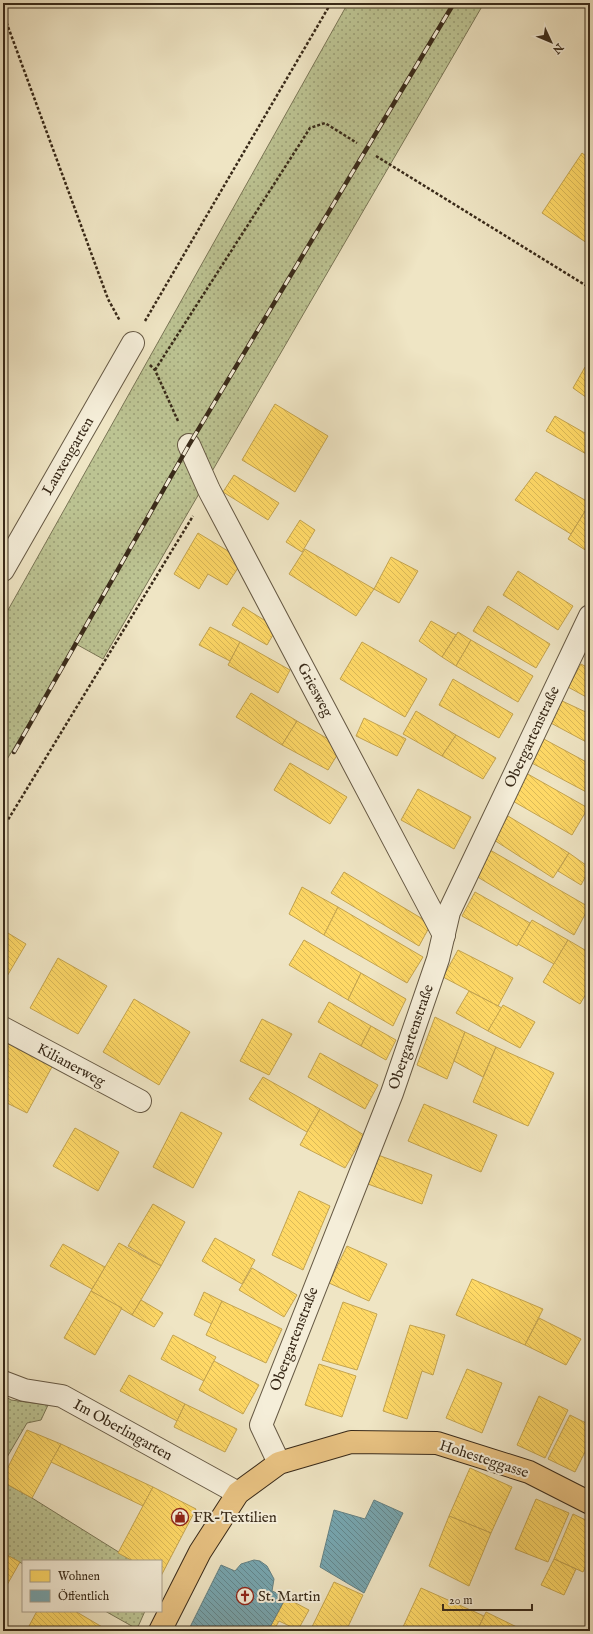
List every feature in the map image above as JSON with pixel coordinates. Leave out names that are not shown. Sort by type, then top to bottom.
[{"type":"main road","name":"Hohesteggasse","points":[[279,1463],[351,1442],[437,1443],[529,1472],[590,1503]]},
{"type":"main road","points":[[160,1631],[200,1552],[238,1494],[279,1463]]},
{"type":"street","name":"Lauxengarten","points":[[3,570],[133,342]]},
{"type":"street","name":"Griesweg","points":[[189,445],[209,490],[444,934]]},
{"type":"street","name":"Obergartenstraße","points":[[279,1463],[261,1425],[392,1093],[438,959],[449,912],[590,616]]},
{"type":"street","name":"Kilianerweg","points":[[3,1028],[140,1102]]},
{"type":"street","name":"Im Oberlingarten","points":[[3,1382],[24,1390],[62,1396],[238,1494]]},
{"type":"path","points":[[133,342],[331,3]]},
{"type":"path","points":[[3,13],[108,299],[133,342],[155,370],[189,445]]},
{"type":"path","points":[[155,370],[310,128],[325,123],[357,143]]},
{"type":"path","points":[[376,156],[590,288]]},
{"type":"path","points":[[3,828],[209,490]]},
{"type":"green space","points":[[348,3],[484,3],[103,659],[76,644],[3,766],[3,619]]},
{"type":"green space","points":[[3,1395],[11,1400],[48,1405],[41,1420],[27,1423],[3,1464]]},
{"type":"green space","points":[[3,1482],[32,1498],[131,1560],[22,1560],[22,1563],[3,1553]]},
{"type":"green space","points":[[107,1612],[145,1612],[137,1629]]},
{"type":"building: Wohnen","points":[[582,153],[590,159],[590,245],[542,213]]},
{"type":"building: Wohnen","points":[[585,367],[590,371],[590,400],[573,388]]},
{"type":"building: Wohnen","points":[[275,404],[328,436],[295,492],[242,460]]},
{"type":"building: Wohnen","points":[[555,416],[590,436],[590,452],[588,455],[546,431]]},
{"type":"building: Wohnen","points":[[536,472],[590,503],[571,534],[515,500]]},
{"type":"building: Wohnen","points":[[234,475],[279,503],[268,520],[223,492]]},
{"type":"building: Wohnen","points":[[587,508],[590,510],[590,553],[568,539]]},
{"type":"building: Wohnen","points":[[300,520],[315,530],[302,552],[286,542]]},
{"type":"building: Wohnen","points":[[198,533],[243,560],[227,585],[208,574],[199,589],[174,574]]},
{"type":"building: Wohnen","points":[[305,549],[374,589],[356,616],[289,574]]},
{"type":"building: Wohnen","points":[[391,557],[418,571],[399,603],[374,589]]},
{"type":"building: Wohnen","points":[[518,571],[573,606],[558,630],[503,595]]},
{"type":"building: Wohnen","points":[[488,606],[550,644],[536,668],[473,631]]},
{"type":"building: Wohnen","points":[[243,607],[277,628],[267,645],[232,625]]},
{"type":"building: Wohnen","points":[[431,621],[456,635],[442,657],[419,641]]},
{"type":"building: Wohnen","points":[[210,627],[240,642],[230,661],[199,645]]},
{"type":"building: Wohnen","points":[[458,632],[471,640],[456,666],[442,657]]},
{"type":"building: Wohnen","points":[[471,640],[533,676],[518,702],[456,666]]},
{"type":"building: Wohnen","points":[[240,642],[290,670],[278,693],[228,665]]},
{"type":"building: Wohnen","points":[[362,642],[427,679],[405,717],[340,679]]},
{"type":"building: Wohnen","points":[[581,664],[590,669],[590,699],[568,687]]},
{"type":"building: Wohnen","points":[[453,679],[513,714],[499,738],[439,705]]},
{"type":"building: Wohnen","points":[[251,693],[297,721],[282,745],[236,717]]},
{"type":"building: Wohnen","points":[[560,700],[590,714],[590,744],[549,722]]},
{"type":"building: Wohnen","points":[[416,711],[456,735],[442,756],[403,734]]},
{"type":"building: Wohnen","points":[[364,718],[406,739],[397,756],[356,736]]},
{"type":"building: Wohnen","points":[[297,721],[342,747],[328,770],[282,745]]},
{"type":"building: Wohnen","points":[[456,735],[496,758],[483,779],[442,756]]},
{"type":"building: Wohnen","points":[[542,738],[590,764],[590,794],[530,762]]},
{"type":"building: Wohnen","points":[[290,763],[347,797],[330,824],[274,790]]},
{"type":"building: Wohnen","points":[[526,773],[588,808],[572,835],[511,800]]},
{"type":"building: Wohnen","points":[[418,789],[471,817],[454,849],[401,820]]},
{"type":"building: Wohnen","points":[[508,816],[569,853],[553,878],[494,840]]},
{"type":"building: Wohnen","points":[[490,850],[589,907],[574,935],[476,876]]},
{"type":"building: Wohnen","points":[[569,853],[590,868],[581,885],[558,871]]},
{"type":"building: Wohnen","points":[[344,872],[431,924],[419,946],[331,893]]},
{"type":"building: Wohnen","points":[[302,887],[338,907],[324,935],[289,914]]},
{"type":"building: Wohnen","points":[[475,892],[530,923],[517,946],[462,916]]},
{"type":"building: Wohnen","points":[[338,907],[423,957],[407,983],[324,935]]},
{"type":"building: Wohnen","points":[[532,920],[568,940],[554,964],[518,944]]},
{"type":"building: Wohnen","points":[[3,930],[26,944],[3,983]]},
{"type":"building: Wohnen","points":[[304,940],[361,973],[348,1000],[289,965]]},
{"type":"building: Wohnen","points":[[568,940],[590,953],[590,987],[580,1004],[543,982]]},
{"type":"building: Wohnen","points":[[458,950],[513,978],[498,1006],[443,977]]},
{"type":"building: Wohnen","points":[[58,958],[107,986],[78,1034],[30,1008]]},
{"type":"building: Wohnen","points":[[361,973],[406,999],[393,1026],[348,1000]]},
{"type":"building: Wohnen","points":[[469,991],[502,1008],[488,1031],[456,1013]]},
{"type":"building: Wohnen","points":[[134,999],[190,1032],[159,1085],[103,1052]]},
{"type":"building: Wohnen","points":[[329,1002],[371,1026],[361,1046],[318,1022]]},
{"type":"building: Wohnen","points":[[503,1005],[535,1022],[520,1048],[488,1031]]},
{"type":"building: Wohnen","points":[[435,1017],[465,1032],[447,1079],[417,1065]]},
{"type":"building: Wohnen","points":[[262,1019],[292,1034],[269,1075],[240,1061]]},
{"type":"building: Wohnen","points":[[371,1026],[396,1040],[386,1060],[361,1046]]},
{"type":"building: Wohnen","points":[[465,1032],[496,1047],[483,1077],[454,1061]]},
{"type":"building: Wohnen","points":[[3,1040],[53,1065],[27,1113],[3,1101]]},
{"type":"building: Wohnen","points":[[496,1047],[554,1073],[528,1126],[473,1102]]},
{"type":"building: Wohnen","points":[[320,1053],[378,1085],[365,1109],[308,1077]]},
{"type":"building: Wohnen","points":[[263,1077],[320,1109],[307,1132],[249,1099]]},
{"type":"building: Wohnen","points":[[424,1104],[497,1135],[481,1172],[408,1141]]},
{"type":"building: Wohnen","points":[[320,1109],[364,1135],[345,1168],[300,1145]]},
{"type":"building: Wohnen","points":[[181,1112],[222,1133],[193,1188],[153,1167]]},
{"type":"building: Wohnen","points":[[75,1128],[119,1152],[98,1191],[53,1166]]},
{"type":"building: Wohnen","points":[[378,1155],[432,1175],[422,1204],[368,1184]]},
{"type":"building: Wohnen","points":[[299,1191],[330,1206],[303,1270],[272,1255]]},
{"type":"building: Wohnen","points":[[153,1204],[185,1222],[161,1266],[128,1246]]},
{"type":"building: Wohnen","points":[[215,1238],[255,1260],[242,1284],[202,1261]]},
{"type":"building: Wohnen","points":[[119,1243],[161,1266],[132,1315],[91,1291]]},
{"type":"building: Wohnen","points":[[63,1244],[105,1267],[92,1289],[50,1266]]},
{"type":"building: Wohnen","points":[[347,1246],[387,1264],[369,1301],[329,1283]]},
{"type":"building: Wohnen","points":[[252,1268],[297,1295],[284,1317],[239,1290]]},
{"type":"building: Wohnen","points":[[472,1279],[543,1309],[525,1345],[456,1315]]},
{"type":"building: Wohnen","points":[[91,1291],[122,1308],[95,1355],[64,1338]]},
{"type":"building: Wohnen","points":[[204,1292],[222,1301],[212,1324],[194,1315]]},
{"type":"building: Wohnen","points":[[141,1300],[163,1313],[154,1327],[132,1315]]},
{"type":"building: Wohnen","points":[[222,1301],[282,1329],[266,1363],[206,1335]]},
{"type":"building: Wohnen","points":[[343,1302],[377,1314],[357,1370],[322,1360]]},
{"type":"building: Wohnen","points":[[539,1318],[581,1339],[566,1365],[525,1345]]},
{"type":"building: Wohnen","points":[[410,1325],[445,1335],[433,1375],[422,1371],[407,1419],[383,1411]]},
{"type":"building: Wohnen","points":[[173,1335],[216,1357],[204,1381],[161,1359]]},
{"type":"building: Wohnen","points":[[214,1361],[259,1385],[243,1414],[199,1390]]},
{"type":"building: Wohnen","points":[[319,1364],[356,1376],[342,1417],[305,1405]]},
{"type":"building: Wohnen","points":[[467,1369],[502,1383],[482,1433],[446,1418]]},
{"type":"building: Wohnen","points":[[129,1375],[185,1404],[177,1421],[120,1391]]},
{"type":"building: Wohnen","points":[[539,1396],[568,1410],[545,1458],[517,1445]]},
{"type":"building: Wohnen","points":[[185,1404],[237,1429],[225,1452],[174,1427]]},
{"type":"building: Wohnen","points":[[570,1415],[590,1425],[590,1442],[575,1472],[548,1459]]},
{"type":"building: Wohnen","points":[[27,1430],[61,1444],[32,1498],[3,1482],[3,1477]]},
{"type":"building: Wohnen","points":[[61,1444],[153,1487],[143,1506],[51,1462]]},
{"type":"building: Wohnen","points":[[470,1468],[512,1487],[491,1533],[449,1516]]},
{"type":"building: Wohnen","points":[[153,1487],[196,1509],[162,1574],[162,1560],[131,1560],[118,1553]]},
{"type":"building: Wohnen","points":[[536,1499],[569,1513],[548,1562],[515,1549]]},
{"type":"building: Wohnen","points":[[573,1514],[590,1522],[590,1557],[583,1572],[554,1559]]},
{"type":"building: Wohnen","points":[[449,1516],[491,1533],[469,1586],[429,1566]]},
{"type":"building: Wohnen","points":[[3,1553],[20,1562],[3,1592]]},
{"type":"building: Wohnen","points":[[554,1559],[576,1569],[564,1595],[541,1585]]},
{"type":"building: Wohnen","points":[[334,1582],[363,1595],[346,1631],[310,1631]]},
{"type":"building: Wohnen","points":[[421,1588],[484,1616],[477,1631],[411,1631],[403,1627]]},
{"type":"building: Wohnen","points":[[286,1598],[309,1610],[298,1630],[279,1621],[274,1630],[270,1627]]},
{"type":"building: Wohnen","points":[[36,1612],[77,1612],[109,1631],[34,1631],[28,1628]]},
{"type":"building: Wohnen","points":[[486,1612],[525,1631],[477,1631]]},
{"type":"building: Öffentlich","points":[[374,1500],[403,1513],[364,1593],[320,1567],[334,1510],[365,1519]]},
{"type":"building: Öffentlich","name":"St. Martin","points":[[254,1560],[260,1561],[267,1566],[274,1579],[272,1591],[286,1597],[268,1631],[188,1631],[221,1565],[235,1571],[241,1564]]},
{"type":"railway","points":[[14,752],[189,445],[454,3]]},
{"type":"place","name":"FR-Textilien","points":[[180,1517]]},
{"type":"place","name":"St. Martin","points":[[245,1596]]}]
